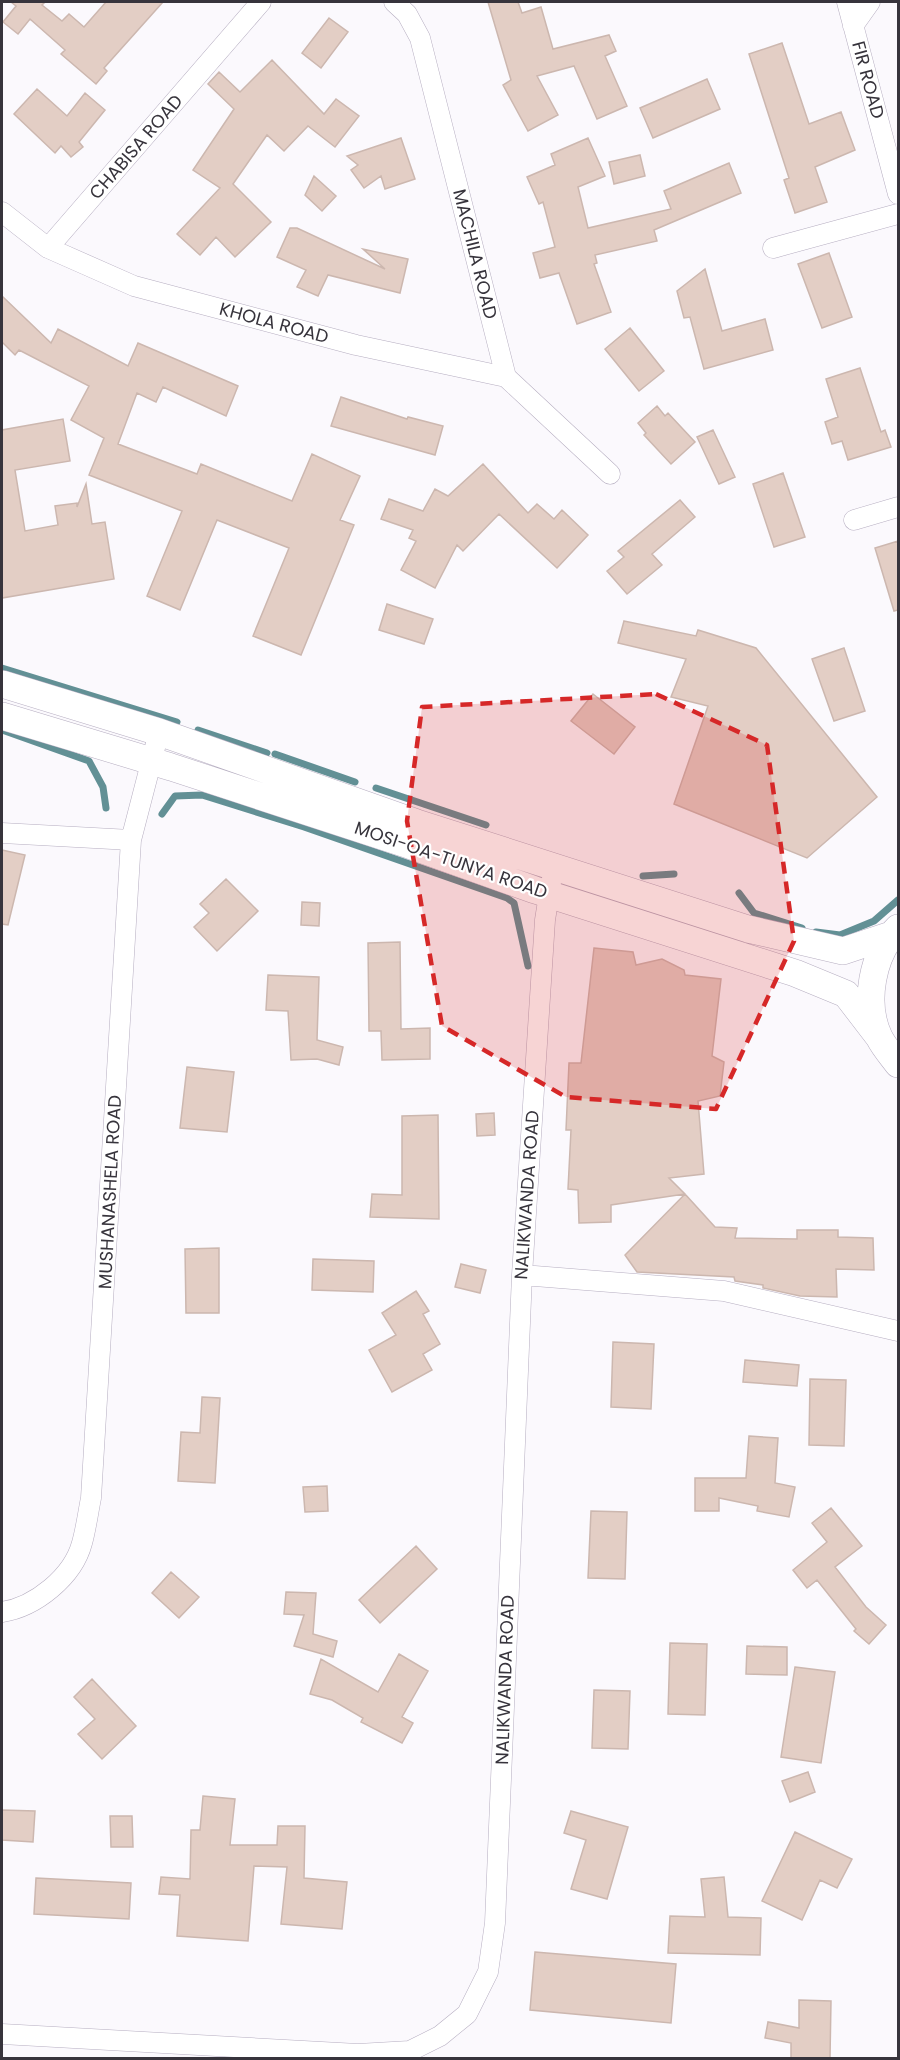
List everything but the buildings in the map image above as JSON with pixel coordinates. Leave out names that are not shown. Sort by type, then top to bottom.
[{"type":"main road","name":"MOSI-OA-TUNYA ROAD","points":[[2,684],[159,732],[417,823],[748,928],[810,945],[847,950],[895,931]]},
{"type":"main road","name":"MOSI-OA-TUNYA ROAD","points":[[2,716],[150,760],[409,845],[548,894],[795,973],[846,994],[898,1064]]},
{"type":"main road","points":[[879,1038],[871,995],[873,973],[880,953],[895,931]]},
{"type":"street","name":"CHABISA ROAD","points":[[48,248],[261,2]]},
{"type":"street","name":"MACHILA ROAD","points":[[394,2],[407,14],[420,38],[506,376]]},
{"type":"street","name":"FIR ROAD","points":[[847,2],[898,194]]},
{"type":"street","points":[[853,26],[870,2]]},
{"type":"street","points":[[2,212],[48,248]]},
{"type":"street","points":[[773,248],[898,214]]},
{"type":"street","name":"KHOLA ROAD","points":[[48,248],[134,286],[356,345],[506,376]]},
{"type":"street","points":[[506,376],[610,474]]},
{"type":"street","points":[[855,520],[898,507]]},
{"type":"street","name":"MUSHANASHELA ROAD","points":[[2,1612],[19,1609],[58,1584],[82,1546],[91,1498],[131,840],[159,732]]},
{"type":"street","points":[[2,833],[131,840]]},
{"type":"street","name":"NALIKWANDA ROAD","points":[[2,2034],[368,2054],[410,2051],[440,2036],[467,2014],[488,1972],[495,1923],[522,1275],[548,894],[554,865]]},
{"type":"street","points":[[522,1275],[724,1291],[898,1331]]},
{"type":"highlighted area","points":[[656,694],[767,745],[794,941],[716,1109],[566,1097],[442,1026],[407,821],[422,707]]},
{"type":"waterway","points":[[2,668],[177,722]]},
{"type":"waterway","points":[[2,730],[89,761],[103,787],[106,808]]},
{"type":"waterway","points":[[198,730],[267,753]]},
{"type":"waterway","points":[[275,754],[355,782]]},
{"type":"waterway","points":[[376,788],[486,825]]},
{"type":"waterway","points":[[162,814],[175,796],[202,795],[304,827],[507,898],[514,903],[528,966]]},
{"type":"waterway","points":[[643,876],[674,874]]},
{"type":"waterway","points":[[739,893],[754,913],[802,928]]},
{"type":"waterway","points":[[816,932],[840,935],[874,921],[898,900]]}]
